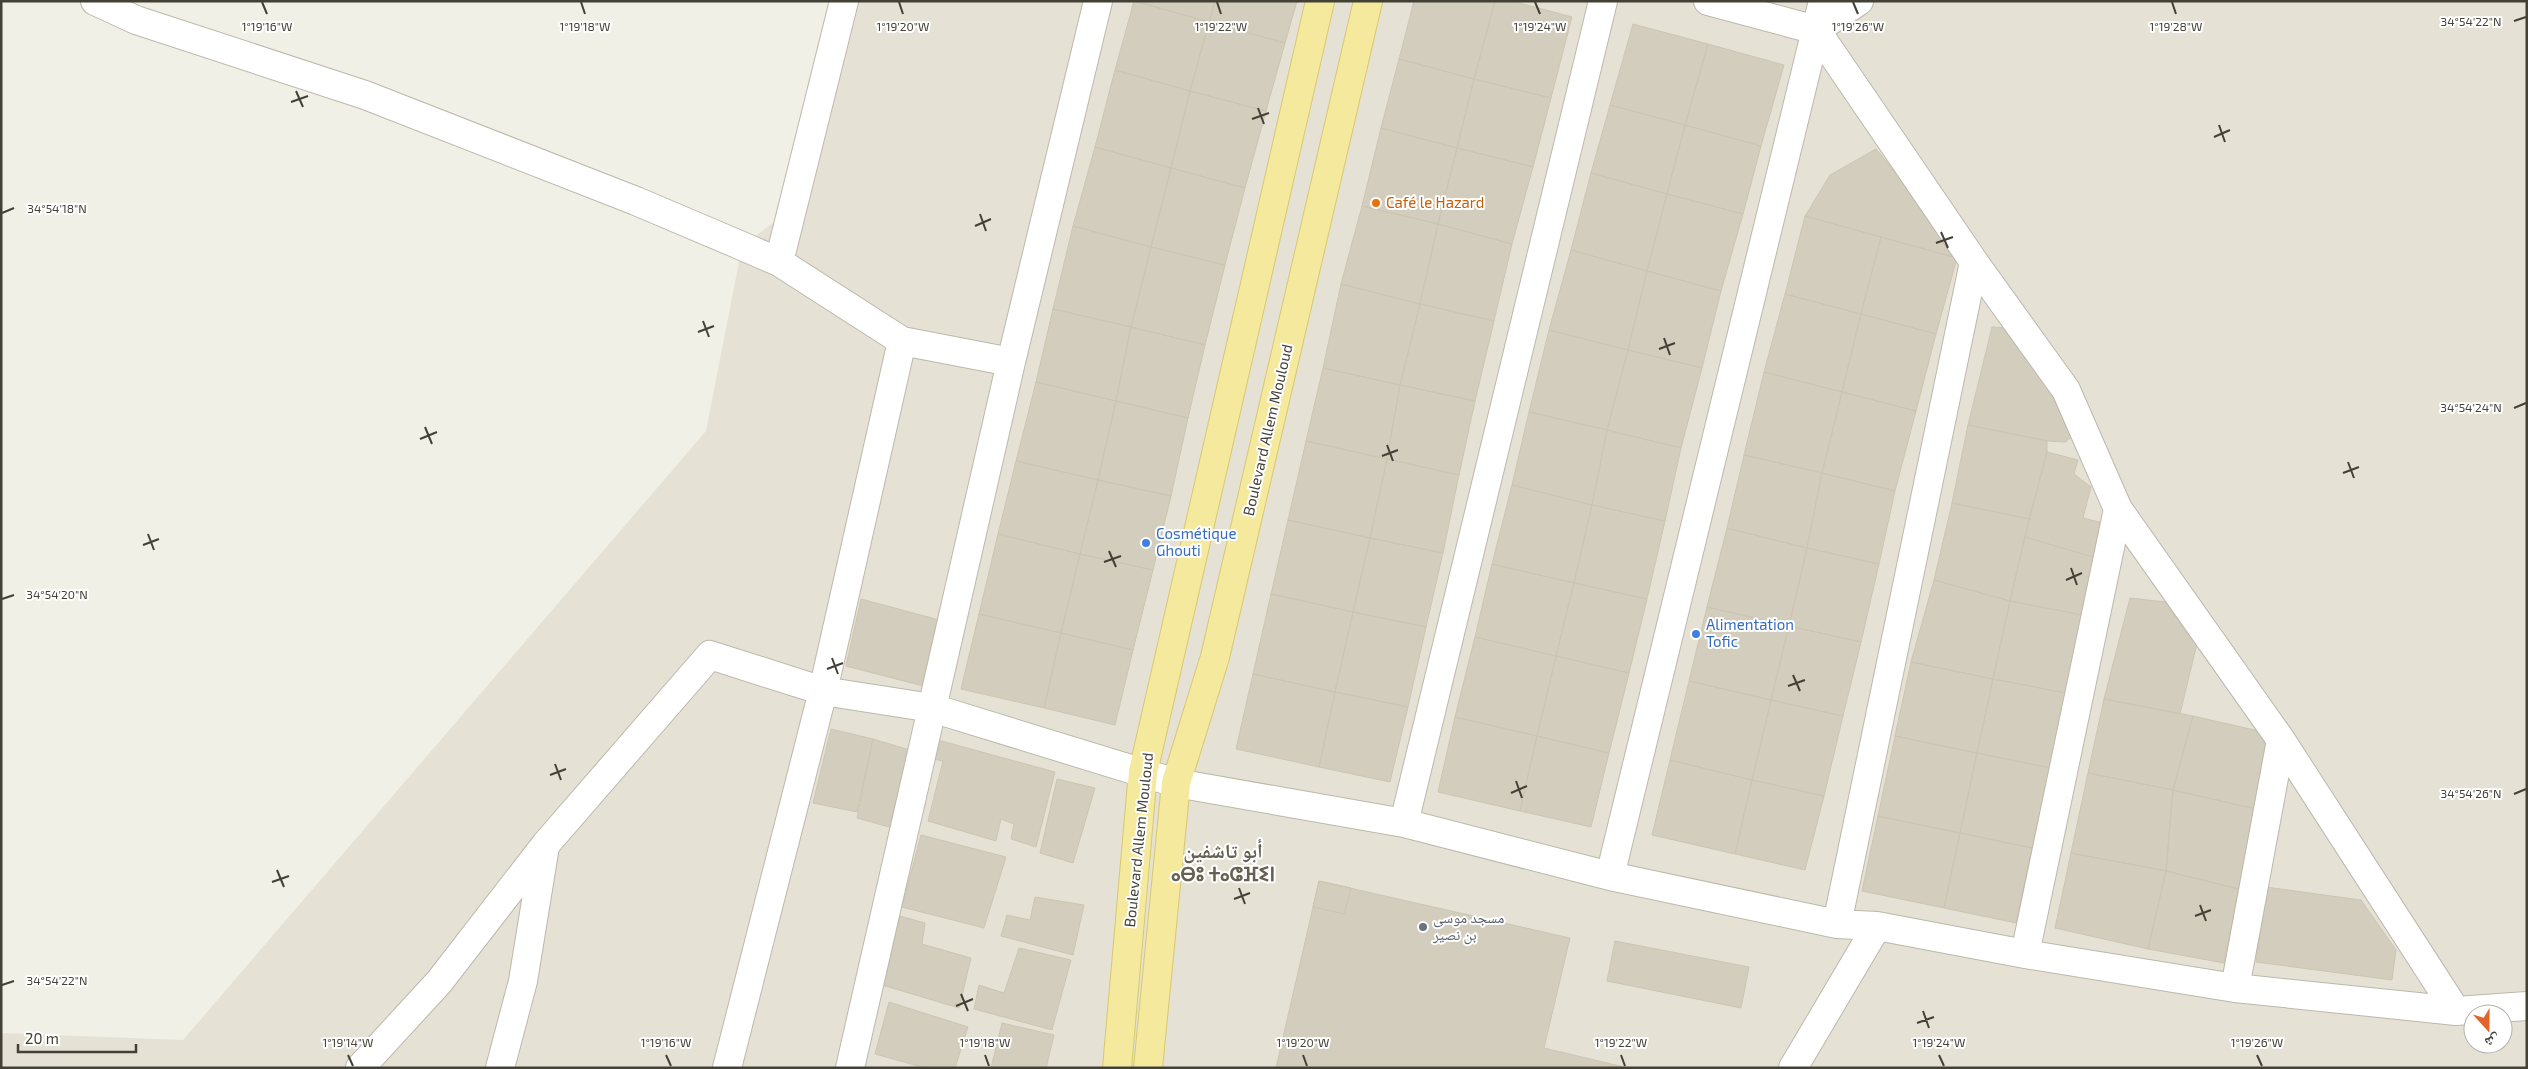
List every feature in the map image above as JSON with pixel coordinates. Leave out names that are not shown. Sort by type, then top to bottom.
[{"type":"main road","name":"Boulevard Allem Mouloud","points":[[1117,1068],[1143,772],[1320,1]]},
{"type":"main road","name":"Boulevard Allem Mouloud","points":[[1148,1068],[1176,783],[1215,657],[1368,1]]},
{"type":"street","points":[[95,1],[136,20],[365,95],[636,201],[779,262],[902,341],[1011,362]]},
{"type":"street","points":[[779,262],[844,1]]},
{"type":"street","points":[[850,1068],[1011,362],[1098,1]]},
{"type":"street","points":[[1404,823],[1603,1]]},
{"type":"street","points":[[1708,1],[1816,30],[1974,262],[2066,390],[2118,509],[2281,740],[2456,1012]]},
{"type":"street","points":[[1610,876],[1823,1]]},
{"type":"street","points":[[1816,30],[1859,1]]},
{"type":"street","points":[[1837,924],[1974,262]]},
{"type":"street","points":[[727,1068],[823,691],[902,341]]},
{"type":"street","points":[[2025,954],[2118,509]]},
{"type":"street","points":[[360,1068],[440,982],[546,844],[710,655],[823,691],[932,708],[1176,783],[1404,823],[1610,876],[1837,924],[1878,926],[2025,954],[2235,988],[2456,1012],[2527,1006]]},
{"type":"street","points":[[2235,988],[2281,740]]},
{"type":"street","points":[[500,1068],[523,981],[546,844]]},
{"type":"street","points":[[1794,1068],[1878,926]]},
{"type":"shaded area","points":[[833,1],[2527,1],[2527,1068],[1,1068],[1,1033],[183,1040],[706,431],[742,246],[774,222]]},
{"type":"building","points":[[1134,1],[1209,22],[1190,91],[1115,70]]},
{"type":"building","points":[[1134,1],[1215,1],[1209,22]]},
{"type":"building","points":[[1215,1],[1297,1],[1285,43],[1209,22]]},
{"type":"building","points":[[1414,1],[1495,1],[1474,79],[1399,59]]},
{"type":"building","points":[[1495,1],[1512,1],[1572,17],[1551,98],[1474,79]]},
{"type":"building","points":[[1209,22],[1285,43],[1266,111],[1190,91]]},
{"type":"building","points":[[1633,24],[1708,44],[1685,125],[1610,105]]},
{"type":"building","points":[[1708,44],[1784,65],[1761,146],[1685,125]]},
{"type":"building","points":[[1399,59],[1474,79],[1457,148],[1381,128]]},
{"type":"building","points":[[1115,70],[1190,91],[1171,168],[1095,147]]},
{"type":"building","points":[[1474,79],[1551,98],[1533,167],[1457,148]]},
{"type":"building","points":[[1190,91],[1266,111],[1245,188],[1171,168]]},
{"type":"building","points":[[1610,105],[1685,125],[1667,194],[1591,173]]},
{"type":"building","points":[[1685,125],[1761,146],[1743,214],[1667,194]]},
{"type":"building","points":[[1381,128],[1457,148],[1438,224],[1362,206]]},
{"type":"building","points":[[1095,147],[1171,168],[1151,247],[1073,226]]},
{"type":"building","points":[[1457,148],[1533,167],[1512,244],[1438,224]]},
{"type":"building","points":[[1876,149],[1934,221],[1957,258],[1805,216],[1830,175]]},
{"type":"building","points":[[1171,168],[1245,188],[1225,265],[1151,247]]},
{"type":"building","points":[[1591,173],[1667,194],[1647,271],[1571,250]]},
{"type":"building","points":[[1667,194],[1743,214],[1721,291],[1647,271]]},
{"type":"building","points":[[1362,206],[1438,224],[1420,304],[1341,284]]},
{"type":"building","points":[[1805,216],[1881,237],[1861,314],[1785,294]]},
{"type":"building","points":[[1438,224],[1512,244],[1494,321],[1420,304]]},
{"type":"building","points":[[1073,226],[1151,247],[1131,327],[1053,309]]},
{"type":"building","points":[[1881,237],[1957,258],[1936,334],[1861,314]]},
{"type":"building","points":[[1151,247],[1225,265],[1205,345],[1131,327]]},
{"type":"building","points":[[1571,250],[1647,271],[1628,350],[1549,330]]},
{"type":"building","points":[[1647,271],[1721,291],[1702,368],[1628,350]]},
{"type":"building","points":[[1341,284],[1420,304],[1400,385],[1323,368]]},
{"type":"building","points":[[1785,294],[1861,314],[1842,392],[1764,372]]},
{"type":"building","points":[[1420,304],[1494,321],[1475,401],[1400,385]]},
{"type":"building","points":[[1053,309],[1131,327],[1116,401],[1036,382]]},
{"type":"building","points":[[1861,314],[1936,334],[1916,411],[1842,392]]},
{"type":"building","points":[[1131,327],[1205,345],[1188,418],[1116,401]]},
{"type":"building","points":[[1992,327],[2008,328],[2058,403],[2073,436],[2065,442],[2047,441],[1968,425]]},
{"type":"building","points":[[1549,330],[1628,350],[1607,430],[1529,412]]},
{"type":"building","points":[[1628,350],[1702,368],[1681,448],[1607,430]]},
{"type":"building","points":[[1323,368],[1400,385],[1387,459],[1306,441]]},
{"type":"building","points":[[1764,372],[1842,392],[1822,473],[1744,455]]},
{"type":"building","points":[[1036,382],[1116,401],[1098,480],[1016,461]]},
{"type":"building","points":[[1400,385],[1475,401],[1459,475],[1387,459]]},
{"type":"building","points":[[1842,392],[1916,411],[1895,491],[1822,473]]},
{"type":"building","points":[[1116,401],[1188,418],[1171,496],[1098,480]]},
{"type":"building","points":[[1529,412],[1607,430],[1592,505],[1512,485]]},
{"type":"building","points":[[1968,425],[2047,441],[2047,452],[2029,519],[1952,503]]},
{"type":"building","points":[[1607,430],[1681,448],[1665,521],[1592,505]]},
{"type":"building","points":[[1306,441],[1387,459],[1370,538],[1288,520]]},
{"type":"building","points":[[2047,452],[2078,460],[2074,474],[2091,487],[2083,518],[2103,523],[2093,557],[2025,537]]},
{"type":"building","points":[[1744,455],[1822,473],[1807,548],[1727,528]]},
{"type":"building","points":[[1387,459],[1459,475],[1443,553],[1370,538]]},
{"type":"building","points":[[1016,461],[1098,480],[1080,554],[998,534]]},
{"type":"building","points":[[1822,473],[1895,491],[1879,564],[1807,548]]},
{"type":"building","points":[[1098,480],[1171,496],[1153,570],[1080,554]]},
{"type":"building","points":[[1512,485],[1592,505],[1574,583],[1492,564]]},
{"type":"building","points":[[1952,503],[2029,519],[2010,601],[1934,580]]},
{"type":"building","points":[[1592,505],[1665,521],[1647,599],[1574,583]]},
{"type":"building","points":[[1288,520],[1370,538],[1353,612],[1271,594]]},
{"type":"building","points":[[1727,528],[1807,548],[1789,626],[1707,607]]},
{"type":"building","points":[[998,534],[1080,554],[1061,633],[979,614]]},
{"type":"building","points":[[2025,537],[2093,557],[2098,552],[2082,615],[2010,601]]},
{"type":"building","points":[[1370,538],[1443,553],[1426,627],[1353,612]]},
{"type":"building","points":[[1807,548],[1879,564],[1861,642],[1789,626]]},
{"type":"building","points":[[1080,554],[1153,570],[1133,650],[1061,633]]},
{"type":"building","points":[[1492,564],[1574,583],[1556,656],[1475,637]]},
{"type":"building","points":[[1934,580],[2010,601],[1993,679],[1911,662]]},
{"type":"building","points":[[1574,583],[1647,599],[1629,673],[1556,656]]},
{"type":"building","points":[[1271,594],[1353,612],[1335,692],[1253,674]]},
{"type":"building","points":[[2130,598],[2175,603],[2198,639],[2180,714],[2104,699]]},
{"type":"building","points":[[861,599],[943,621],[927,687],[846,666]]},
{"type":"building","points":[[2010,601],[2082,615],[2066,693],[1993,679]]},
{"type":"building","points":[[1707,607],[1789,626],[1771,700],[1689,681]]},
{"type":"building","points":[[1353,612],[1426,627],[1408,707],[1335,692]]},
{"type":"building","points":[[979,614],[1061,633],[1044,708],[961,689]]},
{"type":"building","points":[[1789,626],[1861,642],[1843,716],[1771,700]]},
{"type":"building","points":[[1061,633],[1133,650],[1115,725],[1044,708]]},
{"type":"building","points":[[1475,637],[1556,656],[1537,736],[1455,717]]},
{"type":"building","points":[[1556,656],[1629,673],[1609,753],[1537,736]]},
{"type":"building","points":[[1911,662],[1993,679],[1977,753],[1895,736]]},
{"type":"building","points":[[1253,674],[1335,692],[1319,767],[1236,749]]},
{"type":"building","points":[[1993,679],[2066,693],[2050,768],[1977,753]]},
{"type":"building","points":[[1689,681],[1771,700],[1752,780],[1670,760]]},
{"type":"building","points":[[1335,692],[1408,707],[1390,782],[1319,767]]},
{"type":"building","points":[[2104,699],[2193,716],[2173,790],[2088,773]]},
{"type":"building","points":[[1771,700],[1843,716],[1824,796],[1752,780]]},
{"type":"building","points":[[2193,716],[2272,734],[2256,809],[2173,790]]},
{"type":"building","points":[[1455,717],[1537,736],[1520,811],[1438,792]]},
{"type":"building","points":[[831,729],[873,739],[857,812],[813,803]]},
{"type":"building","points":[[1537,736],[1609,753],[1591,827],[1520,811]]},
{"type":"building","points":[[1895,736],[1977,753],[1960,833],[1878,816]]},
{"type":"building","points":[[873,739],[910,750],[889,827],[857,818]]},
{"type":"building","points":[[938,740],[1055,772],[1036,847],[1011,839],[1014,824],[1001,819],[996,841],[928,821],[943,761],[933,759]]},
{"type":"building","points":[[1977,753],[2050,768],[2032,848],[1960,833]]},
{"type":"building","points":[[1670,760],[1752,780],[1735,854],[1652,835]]},
{"type":"building","points":[[2088,773],[2173,790],[2166,871],[2071,853]]},
{"type":"building","points":[[1057,779],[1095,788],[1073,863],[1040,853]]},
{"type":"building","points":[[1752,780],[1824,796],[1805,870],[1735,854]]},
{"type":"building","points":[[2173,790],[2256,809],[2239,889],[2166,871]]},
{"type":"building","points":[[1878,816],[1960,833],[1944,908],[1862,891]]},
{"type":"building","points":[[1960,833],[2032,848],[2016,923],[1944,908]]},
{"type":"building","points":[[921,835],[1006,857],[984,928],[902,907]]},
{"type":"building","points":[[2071,853],[2166,871],[2148,949],[2055,928]]},
{"type":"building","points":[[2166,871],[2239,889],[2224,963],[2148,949]]},
{"type":"building","points":[[1319,881],[1570,938],[1544,1048],[1628,1068],[1276,1068]]},
{"type":"building","points":[[1319,881],[1351,888],[1344,914],[1313,907]]},
{"type":"building","points":[[2266,887],[2361,900],[2396,950],[2392,980],[2256,962]]},
{"type":"building","points":[[1035,897],[1084,905],[1073,955],[1001,936],[1007,915],[1030,920]]},
{"type":"building","points":[[900,916],[925,923],[922,944],[971,958],[959,1008],[882,985]]},
{"type":"building","points":[[1615,941],[1749,967],[1741,1008],[1607,981]]},
{"type":"building","points":[[1019,948],[1071,960],[1052,1030],[974,1009],[979,985],[1004,993]]},
{"type":"building","points":[[889,1002],[968,1027],[955,1068],[925,1068],[875,1054]]},
{"type":"building","points":[[1002,1023],[1054,1035],[1046,1068],[991,1068]]},
{"type":"place","name":"Café le Hazard","points":[[1376,203]]},
{"type":"place","name":"Cosmétique Ghouti","points":[[1146,543]]},
{"type":"place","name":"Alimentation Tofic","points":[[1696,634]]},
{"type":"place","name":"مسجد موسى بن نصير","points":[[1423,927]]},
{"type":"district","name":"أبو تاشفين ⴰⴱⵓ ⵜⴰⵛⴼⵉⵏ","points":[[1223,862]]}]
